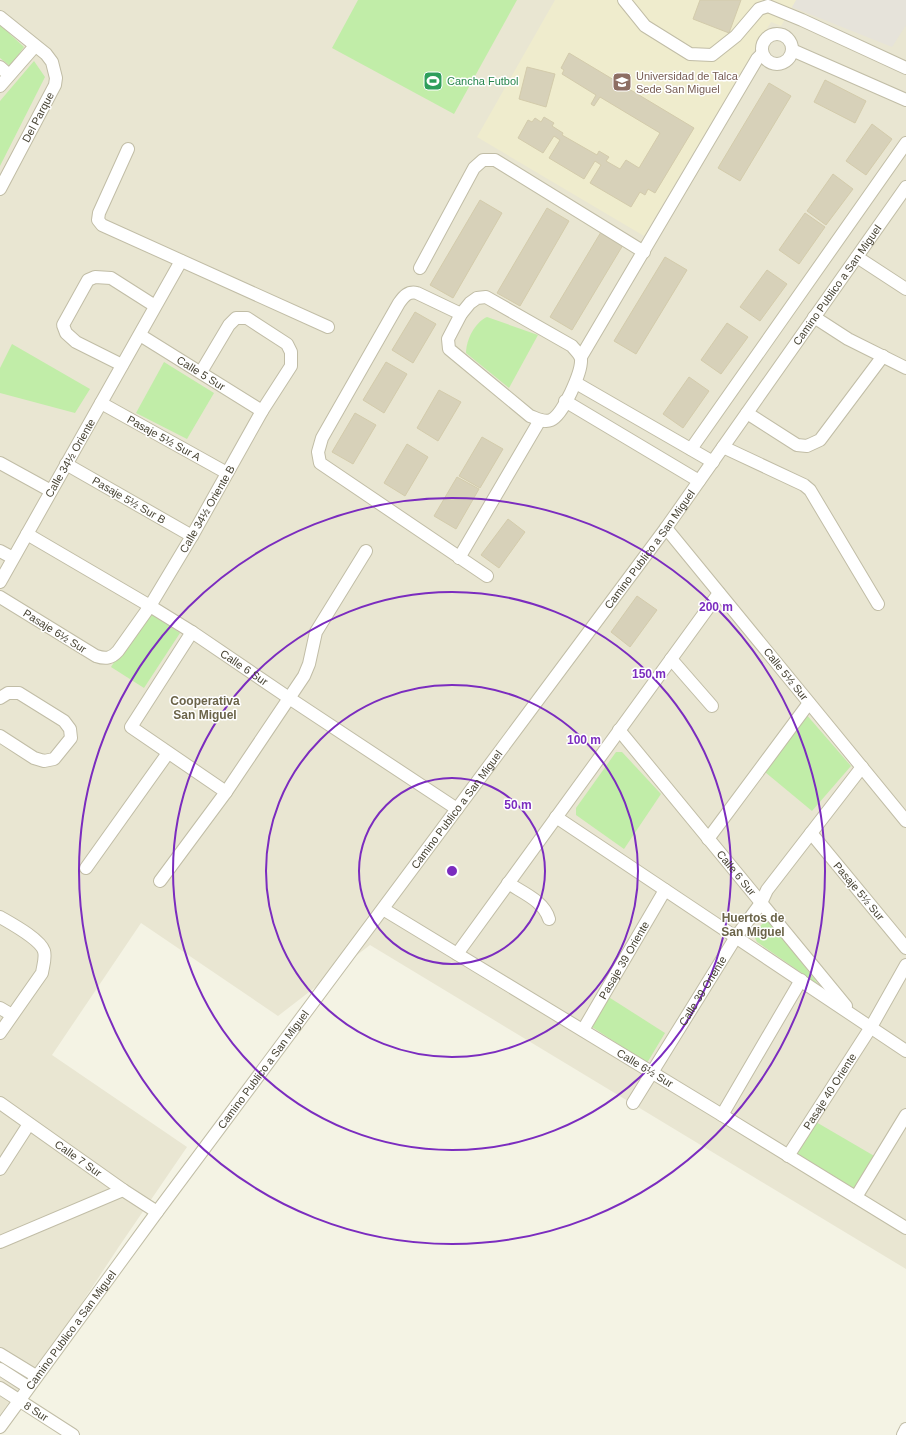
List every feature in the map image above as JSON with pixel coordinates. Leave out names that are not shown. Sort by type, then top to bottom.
[{"type":"street","points":[[624,0],[645,26],[690,54],[712,55],[736,36],[759,9],[768,6],[906,68]]},
{"type":"street","name":"Del Parque","points":[[0,17],[46,54],[52,62],[56,78],[55,85],[0,189]]},
{"type":"street","points":[[773,34],[778,34],[787,38],[790,42],[792,50],[786,60],[777,64],[768,61],[762,54],[762,44],[765,39],[773,34]]},
{"type":"street","points":[[0,86],[5,71],[35,46]]},
{"type":"street","points":[[792,50],[906,100]]},
{"type":"street","points":[[581,357],[572,346],[486,298],[477,298],[470,303],[461,314],[448,339],[449,349],[530,416],[540,420],[551,420],[559,412],[576,383],[581,367],[581,357],[757,59],[762,54]]},
{"type":"street","points":[[691,449],[906,143]]},
{"type":"street","points":[[128,149],[99,213],[98,220],[102,225],[328,327]]},
{"type":"street","points":[[420,268],[474,168],[483,160],[495,160],[644,252]]},
{"type":"street","name":"Camino Publico a San Miguel","points":[[2,1420],[20,1400],[36,1376],[157,1212],[666,528],[906,187]]},
{"type":"street","points":[[857,256],[906,289]]},
{"type":"street","points":[[140,335],[181,261]]},
{"type":"street","points":[[122,365],[76,342],[66,333],[63,325],[88,280],[95,277],[111,278],[155,306]]},
{"type":"street","points":[[461,314],[417,293],[412,292],[406,294],[399,303],[322,438],[318,452],[320,463],[487,576]]},
{"type":"street","points":[[814,317],[848,339],[906,368]]},
{"type":"street","name":"Calle 34½ Oriente B","points":[[112,657],[118,652],[150,606],[192,536],[262,411],[291,366],[291,352],[287,344],[247,318],[236,318],[229,325],[201,372]]},
{"type":"street","name":"Calle 34½ Oriente","points":[[0,582],[140,335]]},
{"type":"street","name":"Calle 5 Sur","points":[[140,335],[262,411]]},
{"type":"street","points":[[747,413],[797,445],[807,446],[820,440],[883,356]]},
{"type":"street","points":[[576,383],[713,462]]},
{"type":"street","points":[[565,401],[699,481]]},
{"type":"street","name":"Pasaje 5½ Sur A","points":[[101,403],[227,472]]},
{"type":"street","points":[[459,558],[540,420]]},
{"type":"street","points":[[723,448],[804,485],[810,490],[878,604]]},
{"type":"street","points":[[0,463],[51,491]]},
{"type":"street","name":"Pasaje 5½ Sur B","points":[[66,464],[192,536]]},
{"type":"street","name":"Calle 5½ Sur","points":[[666,528],[906,821]]},
{"type":"street","name":"Calle 6 Sur","points":[[27,534],[192,632],[457,809]]},
{"type":"street","points":[[0,551],[13,558]]},
{"type":"street","points":[[160,882],[226,792],[304,676],[309,664],[316,632],[366,551]]},
{"type":"street","points":[[457,954],[719,593]]},
{"type":"street","name":"Pasaje 6½ Sur","points":[[0,597],[96,656],[104,658],[112,657]]},
{"type":"street","points":[[192,632],[131,727],[226,792]]},
{"type":"street","points":[[671,659],[712,706]]},
{"type":"street","points":[[0,736],[34,758],[44,761],[54,759],[71,738],[70,729],[64,721],[19,693],[4,695]]},
{"type":"street","points":[[708,838],[809,703]]},
{"type":"street","name":"Calle 6 Sur","points":[[619,730],[854,1016]]},
{"type":"street","points":[[86,868],[168,753]]},
{"type":"street","name":"Calle 39 Oriente","points":[[633,1103],[736,937],[761,903],[767,890],[862,767]]},
{"type":"street","name":"Calle 6 Sur","points":[[556,817],[802,980],[906,1051]]},
{"type":"street","name":"Pasaje 5½ Sur","points":[[811,833],[906,948]]},
{"type":"street","points":[[508,883],[539,903],[546,910],[549,919]]},
{"type":"street","name":"Pasaje 39 Oriente","points":[[583,1030],[665,890]]},
{"type":"street","name":"Calle 6½ Sur","points":[[383,909],[906,1228]]},
{"type":"street","points":[[0,917],[40,944],[44,952],[42,973],[0,1033]]},
{"type":"street","name":"Pasaje 40 Oriente","points":[[788,1156],[871,1027],[906,965]]},
{"type":"street","points":[[722,1115],[802,980]]},
{"type":"street","points":[[0,1008],[12,1015]]},
{"type":"street","name":"Calle 7 Sur","points":[[0,1103],[123,1190],[157,1212]]},
{"type":"street","points":[[856,1197],[906,1115]]},
{"type":"street","points":[[0,1169],[29,1124]]},
{"type":"street","points":[[0,1242],[123,1190]]},
{"type":"street","points":[[0,1354],[36,1376]]},
{"type":"street","points":[[0,1369],[28,1387]]},
{"type":"street","name":"8 Sur","points":[[0,1388],[73,1435]]},
{"type":"street","points":[[903,1435],[906,1429]]},
{"type":"shaded area","points":[[0,0],[906,0],[906,1269],[370,945],[278,1016],[141,923],[52,1055],[187,1147],[118,1248],[0,1427]]},
{"type":"shaded area","name":"Universidad de Talca Sede San Miguel","points":[[555,0],[796,0],[781,26],[771,22],[644,236],[477,137]]},
{"type":"shaded area","points":[[796,0],[906,0],[906,25],[892,47],[792,7]]},
{"type":"green space","name":"Cancha Futbol","points":[[358,0],[517,0],[454,114],[332,48]]},
{"type":"green space","points":[[0,25],[24,47],[10,66],[0,58]]},
{"type":"green space","points":[[34,61],[45,77],[0,166],[0,101]]},
{"type":"green space","points":[[487,317],[538,335],[509,388],[466,353],[469,337],[475,327]]},
{"type":"green space","points":[[12,344],[90,389],[75,413],[0,393],[0,368]]},
{"type":"green space","points":[[164,362],[214,393],[187,439],[136,413]]},
{"type":"green space","points":[[147,611],[180,633],[144,688],[111,667]]},
{"type":"green space","points":[[805,713],[851,766],[812,811],[765,772]]},
{"type":"green space","points":[[616,752],[622,752],[661,794],[624,849],[576,815],[576,808]]},
{"type":"green space","points":[[764,922],[770,922],[819,985],[757,942],[753,934]]},
{"type":"green space","points":[[607,996],[665,1033],[647,1063],[589,1025]]},
{"type":"green space","points":[[816,1122],[876,1157],[855,1192],[794,1155]]},
{"type":"building","points":[[700,0],[741,0],[729,33],[693,19]]},
{"type":"building","points":[[569,53],[694,128],[655,193],[648,189],[645,195],[640,192],[631,207],[590,183],[601,165],[595,161],[584,179],[549,158],[560,140],[554,136],[543,153],[518,138],[528,120],[532,122],[535,118],[541,122],[544,117],[554,123],[552,126],[563,133],[562,135],[597,155],[599,151],[609,157],[606,161],[620,169],[626,160],[639,168],[660,133],[600,97],[594,106],[591,104],[596,95],[562,74],[564,70],[561,68]]},
{"type":"building","points":[[527,67],[555,74],[546,107],[519,99]]},
{"type":"building","points":[[825,80],[866,101],[855,123],[814,102]]},
{"type":"building","points":[[769,83],[791,96],[740,181],[718,168]]},
{"type":"building","points":[[872,124],[892,139],[866,175],[846,161]]},
{"type":"building","points":[[833,174],[853,189],[826,225],[807,211]]},
{"type":"building","points":[[480,200],[502,213],[453,298],[430,285]]},
{"type":"building","points":[[547,208],[569,221],[520,306],[497,293]]},
{"type":"building","points":[[805,213],[825,227],[799,264],[779,250]]},
{"type":"building","points":[[601,232],[623,245],[572,330],[550,317]]},
{"type":"building","points":[[665,257],[687,270],[636,354],[614,341]]},
{"type":"building","points":[[767,270],[787,284],[760,321],[740,307]]},
{"type":"building","points":[[415,312],[436,324],[413,363],[392,350]]},
{"type":"building","points":[[727,323],[748,337],[721,374],[701,360]]},
{"type":"building","points":[[386,362],[407,374],[384,413],[363,400]]},
{"type":"building","points":[[689,377],[709,391],[683,428],[663,414]]},
{"type":"building","points":[[439,390],[461,402],[438,441],[417,428]]},
{"type":"building","points":[[355,413],[376,425],[353,464],[332,452]]},
{"type":"building","points":[[482,437],[503,449],[480,488],[459,476]]},
{"type":"building","points":[[407,444],[428,457],[405,496],[384,483]]},
{"type":"building","points":[[457,477],[479,489],[456,529],[434,516]]},
{"type":"building","points":[[508,519],[525,532],[499,568],[481,555]]},
{"type":"building","points":[[637,596],[657,610],[630,647],[611,632]]},
{"type":"place","name":"Cancha Futbol","points":[[433,81]]},
{"type":"place","name":"Universidad de Talca Sede San Miguel","points":[[622,82]]},
{"type":"district","name":"Cooperativa San Miguel","points":[[205,708]]},
{"type":"district","name":"Huertos de San Miguel","points":[[753,925]]}]
